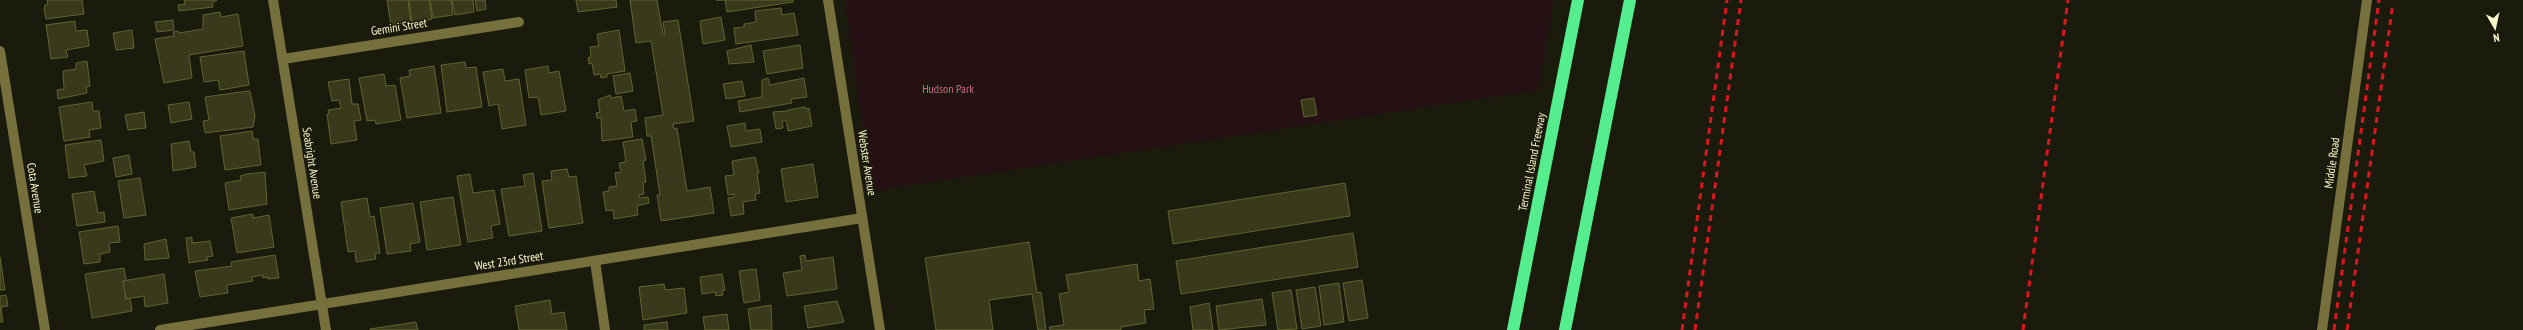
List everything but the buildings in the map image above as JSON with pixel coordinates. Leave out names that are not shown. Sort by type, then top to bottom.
[{"type":"highway","name":"Terminal Island Freeway","points":[[1513,330],[1578,0]]},
{"type":"highway","points":[[1565,330],[1630,0]]},
{"type":"street","name":"Seabright Avenue","points":[[273,0],[326,330]]},
{"type":"street","name":"Webster Avenue","points":[[828,0],[880,330]]},
{"type":"street","name":"Middle Road","points":[[2322,330],[2367,0]]},
{"type":"street","name":"Gemini Street","points":[[283,59],[519,22]]},
{"type":"street","name":"Cota Avenue","points":[[0,50],[45,330]]},
{"type":"street","name":"West 23rd Street","points":[[160,330],[862,218]]},
{"type":"street","points":[[595,261],[605,330]]},
{"type":"green space","name":"Hudson Park","points":[[845,0],[1554,0],[1538,90],[871,191]]},
{"type":"railway","points":[[1682,330],[1727,0]]},
{"type":"railway","points":[[1695,330],[1741,0]]},
{"type":"railway","points":[[2023,330],[2068,0]]},
{"type":"railway","points":[[2334,330],[2379,0]]},
{"type":"railway","points":[[2347,330],[2393,3]]}]
